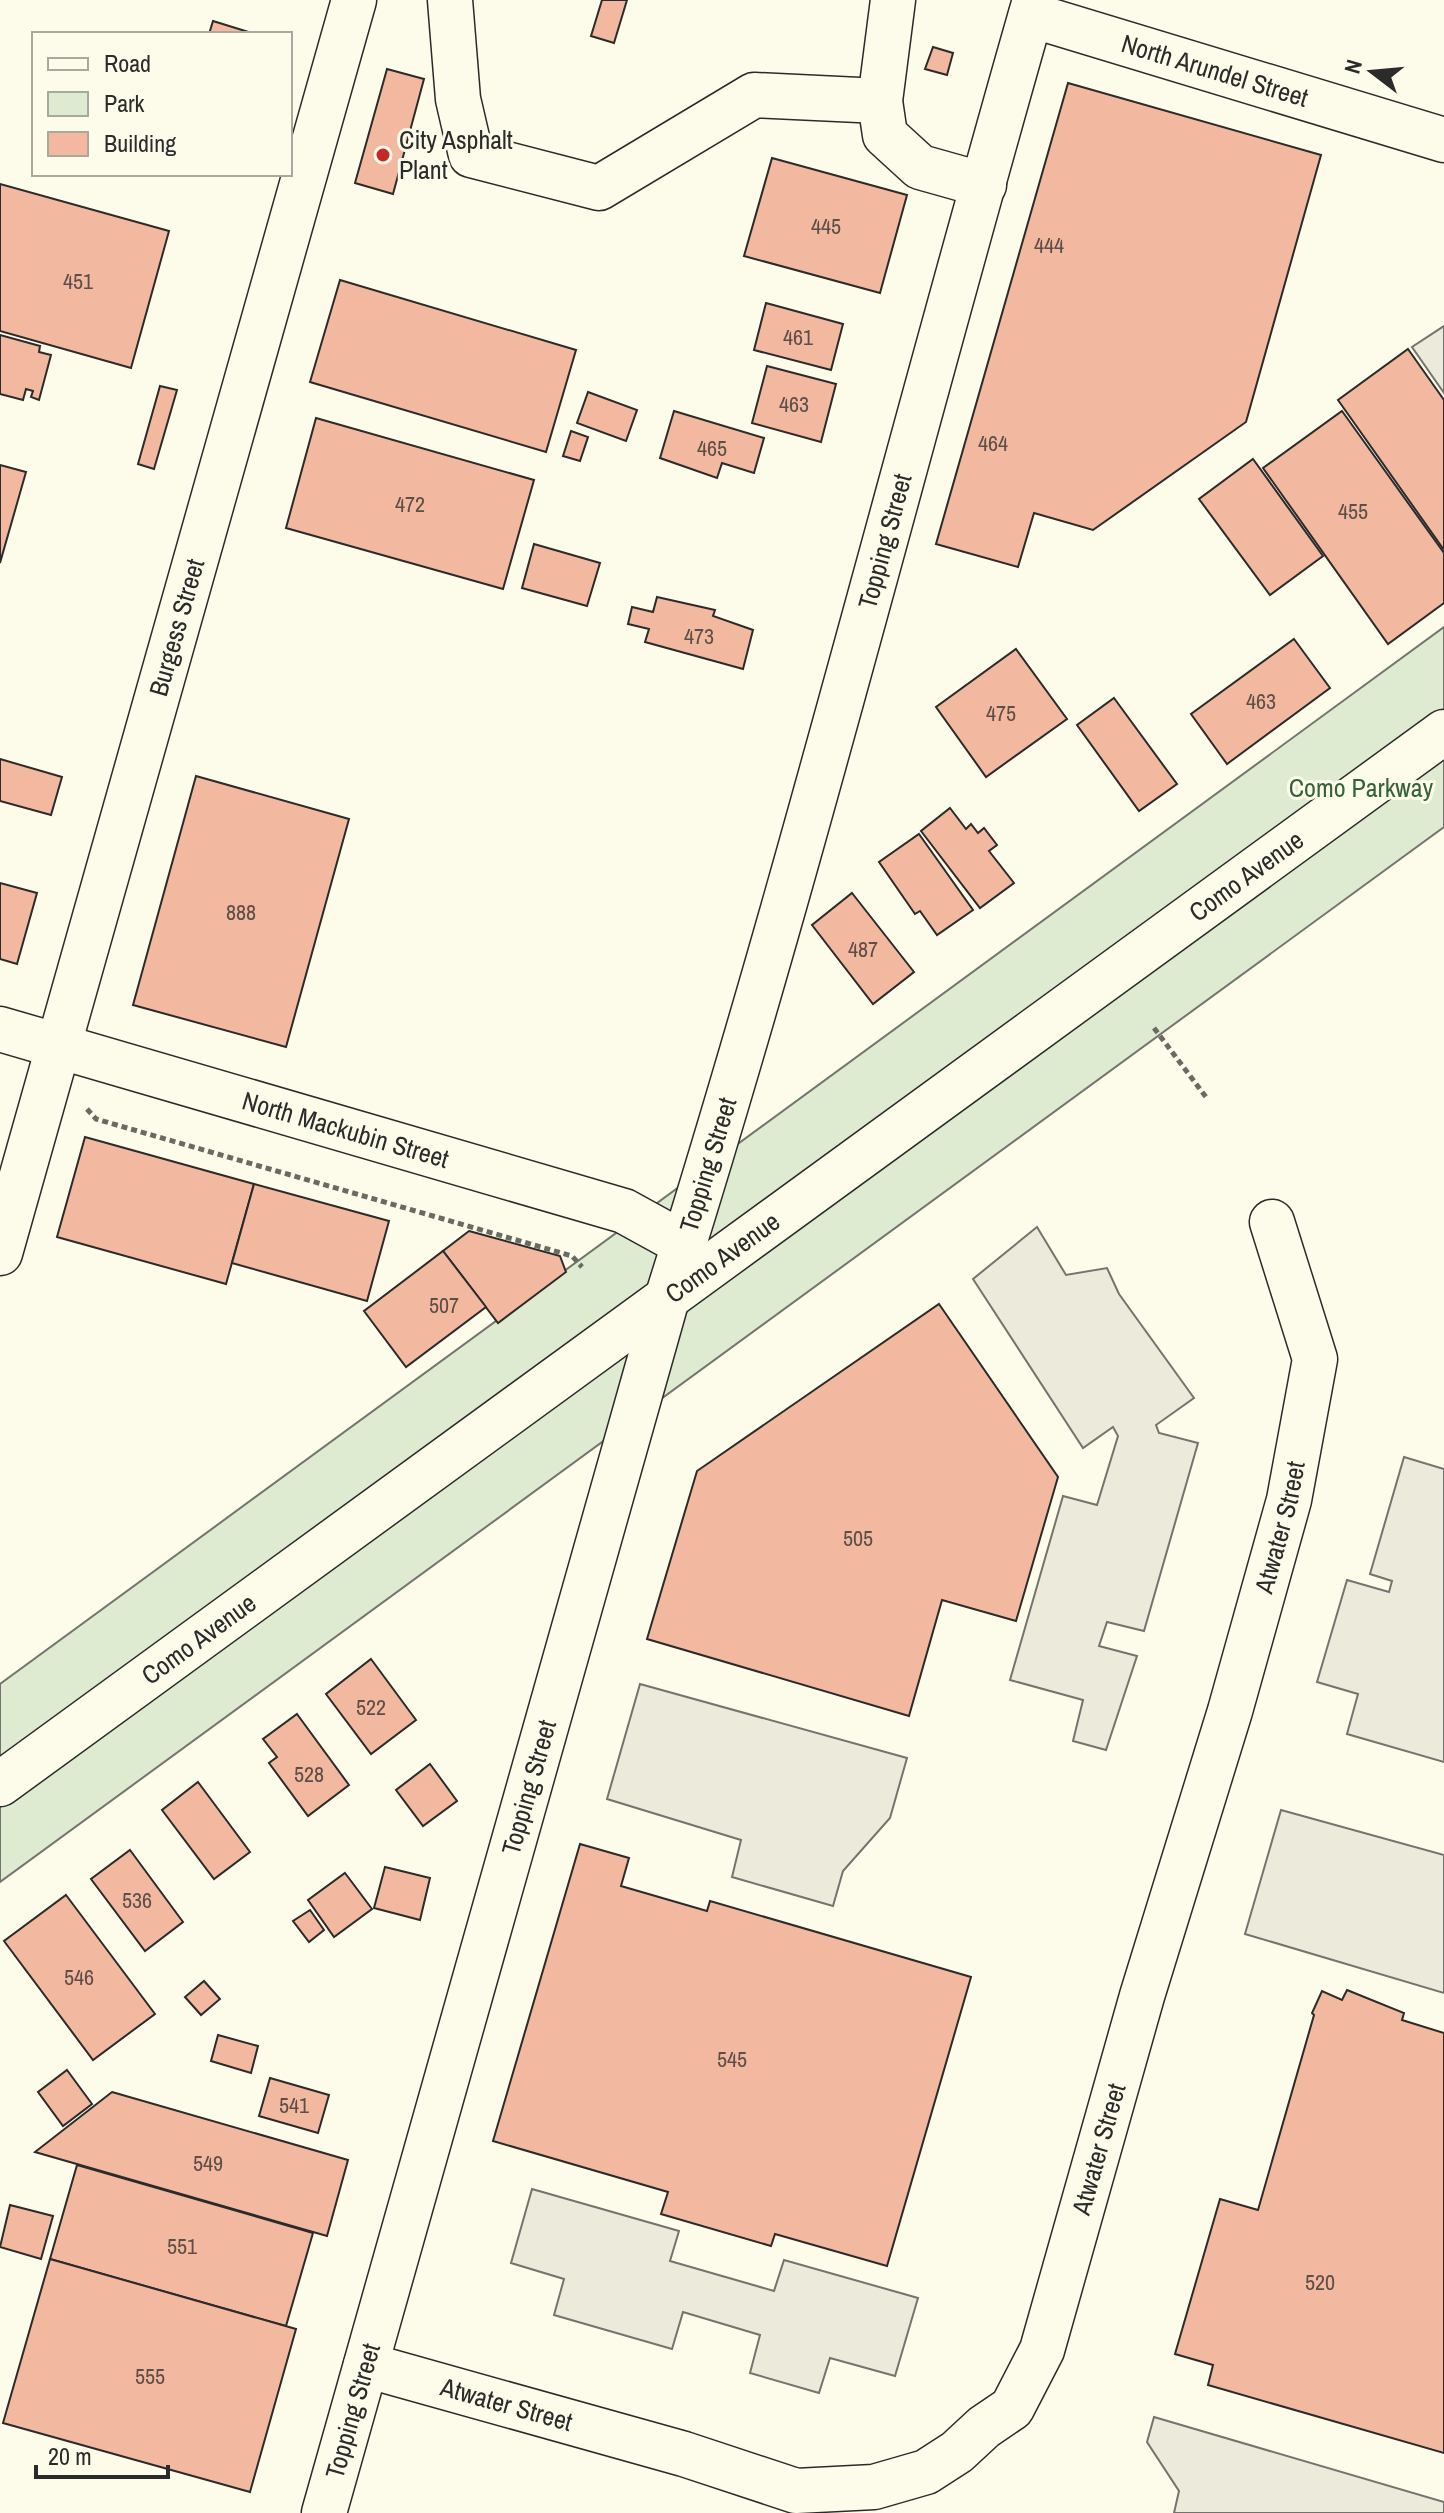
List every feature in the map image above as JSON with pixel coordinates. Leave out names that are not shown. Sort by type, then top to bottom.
[{"type":"street","name":"Burgess Street","points":[[0,1253],[354,0]]},
{"type":"street","points":[[450,0],[458,99],[471,155],[599,188],[754,95],[880,101]]},
{"type":"street","points":[[893,0],[880,101],[885,135],[920,167],[984,185]]},
{"type":"street","name":"North Arundel Street","points":[[1033,7],[1444,140]]},
{"type":"street","name":"Topping Street","points":[[324,2513],[1033,7]]},
{"type":"street","name":"Como Avenue","points":[[0,1784],[1444,732]]},
{"type":"street","name":"North Mackubin Street","points":[[0,1029],[624,1211],[684,1244]]},
{"type":"street","name":"Atwater Street","points":[[366,2365],[684,2454],[796,2491],[874,2487],[926,2472],[957,2452],[984,2427],[1012,2408],[1042,2350],[1146,1981],[1230,1711],[1289,1500],[1315,1359],[1272,1222]]},
{"type":"path","points":[[1154,1028],[1206,1097]]},
{"type":"path","points":[[86,1108],[96,1119],[572,1256],[582,1267]]},
{"type":"green space","name":"Como Parkway","points":[[1444,627],[1444,827],[0,1882],[0,1684]]},
{"type":"shaded area","points":[[1444,326],[1444,393],[1412,347]]},
{"type":"shaded area","points":[[1037,1227],[1066,1275],[1107,1268],[1119,1294],[1194,1398],[1156,1425],[1159,1433],[1198,1443],[1144,1631],[1107,1622],[1099,1646],[1137,1656],[1106,1750],[1073,1741],[1083,1700],[1010,1680],[1063,1496],[1097,1505],[1118,1436],[1113,1427],[1083,1448],[973,1279]]},
{"type":"shaded area","points":[[1404,1457],[1444,1469],[1444,1762],[1347,1734],[1358,1694],[1317,1682],[1347,1580],[1389,1592],[1392,1581],[1370,1574]]},
{"type":"shaded area","points":[[640,1684],[907,1758],[890,1818],[843,1871],[833,1906],[732,1877],[741,1840],[607,1799]]},
{"type":"shaded area","points":[[1281,1810],[1444,1855],[1444,1993],[1245,1934]]},
{"type":"shaded area","points":[[532,2189],[679,2231],[670,2261],[774,2291],[784,2260],[918,2298],[895,2376],[830,2358],[819,2393],[750,2373],[760,2335],[683,2312],[672,2349],[554,2315],[564,2279],[511,2263]]},
{"type":"shaded area","points":[[1154,2417],[1444,2502],[1444,2513],[1174,2513],[1179,2491],[1147,2442]]},
{"type":"building","points":[[602,0],[627,0],[614,43],[591,36]]},
{"type":"building","points":[[213,21],[249,32],[210,32]]},
{"type":"building","points":[[933,47],[953,53],[947,75],[925,69]]},
{"type":"building","name":"City Asphalt Plant","points":[[387,69],[424,79],[393,194],[355,183]]},
{"type":"building","points":[[1068,83],[1321,155],[1246,422],[1093,530],[1034,513],[1018,567],[936,544]]},
{"type":"building","points":[[772,158],[907,195],[880,293],[744,256]]},
{"type":"building","points":[[0,184],[169,231],[131,368],[0,331]]},
{"type":"building","points":[[340,280],[576,350],[546,452],[310,382]]},
{"type":"building","points":[[766,303],[843,324],[831,370],[754,350]]},
{"type":"building","points":[[0,335],[40,346],[39,352],[51,355],[39,400],[31,397],[33,391],[26,389],[23,400],[0,394]]},
{"type":"building","points":[[1408,349],[1444,400],[1444,550],[1338,400]]},
{"type":"building","points":[[767,366],[836,384],[821,442],[752,423]]},
{"type":"building","points":[[160,386],[177,390],[154,469],[138,464]]},
{"type":"building","points":[[588,392],[637,410],[626,441],[577,423]]},
{"type":"building","points":[[674,411],[764,438],[754,473],[722,463],[717,478],[660,458]]},
{"type":"building","points":[[1342,411],[1444,553],[1444,603],[1388,644],[1263,468]]},
{"type":"building","points":[[316,418],[534,480],[503,589],[286,528]]},
{"type":"building","points":[[571,431],[588,437],[580,461],[563,456]]},
{"type":"building","points":[[1253,459],[1323,556],[1270,595],[1199,499]]},
{"type":"building","points":[[0,465],[26,472],[0,563]]},
{"type":"building","points":[[534,544],[600,563],[587,606],[522,588]]},
{"type":"building","points":[[657,597],[715,610],[713,616],[753,630],[743,669],[645,642],[649,629],[628,624],[632,607],[653,612]]},
{"type":"building","points":[[1294,639],[1330,688],[1227,764],[1191,714]]},
{"type":"building","points":[[1016,649],[1067,719],[986,777],[936,707]]},
{"type":"building","points":[[1114,698],[1177,784],[1139,811],[1077,725]]},
{"type":"building","points":[[0,759],[62,777],[51,815],[0,801]]},
{"type":"building","points":[[196,776],[349,819],[286,1047],[133,1005]]},
{"type":"building","points":[[950,808],[966,829],[971,824],[978,833],[984,828],[997,845],[989,851],[1014,883],[980,908],[921,831]]},
{"type":"building","points":[[919,834],[973,910],[937,935],[920,911],[915,914],[879,862]]},
{"type":"building","points":[[0,883],[37,893],[17,964],[0,959]]},
{"type":"building","points":[[852,893],[914,972],[873,1004],[812,925]]},
{"type":"building","points":[[85,1137],[254,1184],[226,1284],[57,1237]]},
{"type":"building","points":[[254,1184],[389,1221],[367,1301],[232,1263]]},
{"type":"building","points":[[469,1231],[560,1256],[566,1272],[498,1323],[443,1251]]},
{"type":"building","points":[[443,1251],[486,1307],[406,1367],[364,1311]]},
{"type":"building","points":[[939,1304],[1058,1477],[1016,1621],[942,1600],[909,1716],[647,1639],[697,1471]]},
{"type":"building","points":[[371,1659],[416,1720],[371,1754],[326,1694]]},
{"type":"building","points":[[297,1714],[349,1785],[308,1816],[269,1763],[277,1757],[263,1739]]},
{"type":"building","points":[[430,1764],[457,1801],[423,1826],[396,1790]]},
{"type":"building","points":[[198,1782],[250,1852],[214,1879],[162,1810]]},
{"type":"building","points":[[580,1844],[629,1858],[621,1886],[707,1911],[710,1901],[971,1977],[887,2266],[775,2234],[771,2246],[661,2214],[668,2192],[493,2141]]},
{"type":"building","points":[[130,1850],[183,1922],[145,1951],[91,1879]]},
{"type":"building","points":[[385,1867],[430,1878],[420,1920],[374,1908]]},
{"type":"building","points":[[345,1873],[372,1909],[334,1937],[308,1900]]},
{"type":"building","points":[[66,1895],[155,2014],[93,2060],[4,1941]]},
{"type":"building","points":[[310,1910],[324,1930],[309,1942],[293,1921]]},
{"type":"building","points":[[204,1981],[220,1999],[201,2015],[185,1997]]},
{"type":"building","points":[[1347,1990],[1404,2013],[1402,2020],[1444,2033],[1444,2453],[1208,2385],[1213,2365],[1175,2354],[1220,2199],[1258,2210],[1314,2015],[1312,2013],[1322,1991],[1342,2000]]},
{"type":"building","points":[[218,2035],[258,2046],[251,2073],[211,2061]]},
{"type":"building","points":[[67,2070],[92,2104],[63,2126],[38,2092]]},
{"type":"building","points":[[270,2078],[329,2095],[318,2133],[259,2116]]},
{"type":"building","points":[[112,2092],[348,2160],[327,2236],[35,2152]]},
{"type":"building","points":[[77,2165],[313,2233],[286,2326],[50,2259]]},
{"type":"building","points":[[10,2205],[53,2216],[41,2259],[0,2247]]},
{"type":"building","points":[[50,2259],[296,2329],[250,2492],[3,2423]]},
{"type":"place","name":"City Asphalt Plant","points":[[383,155]]}]
